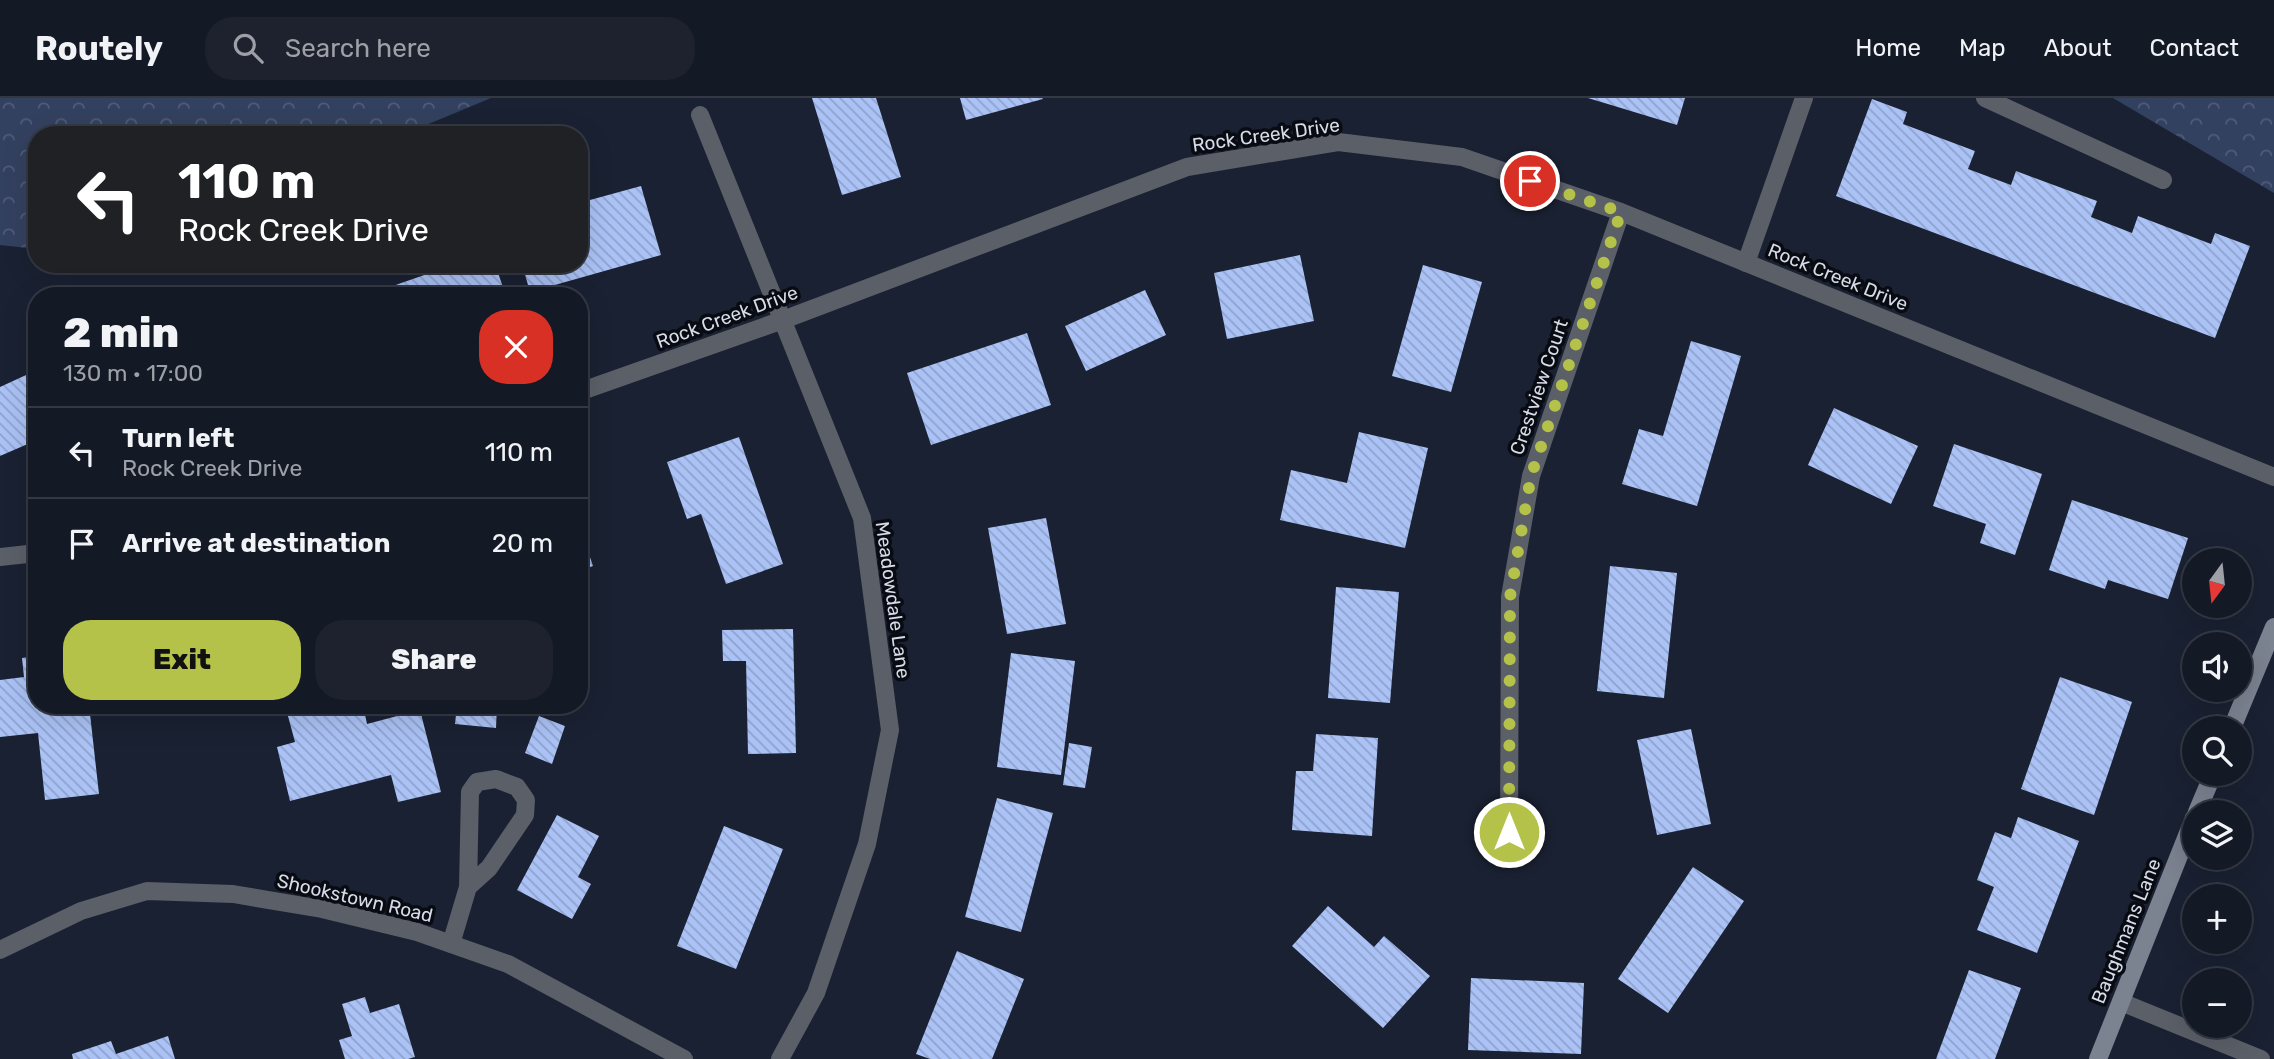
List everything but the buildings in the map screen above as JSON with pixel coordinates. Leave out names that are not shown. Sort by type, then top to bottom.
[{"type":"main road","points":[[2237,716],[2274,627]]},
{"type":"main road","name":"Baughmans Lane","points":[[2098,1059],[2182,848]]},
{"type":"street","points":[[1746,263],[1804,98]]},
{"type":"street","points":[[1985,98],[2163,180]]},
{"type":"street","name":"Meadowdale Lane","points":[[700,116],[862,518],[890,730],[867,844],[816,993],[780,1059]]},
{"type":"street","name":"Rock Creek Drive","points":[[588,389],[783,320],[1187,167],[1338,142],[1462,157],[1621,212],[2274,477]]},
{"type":"street","name":"Crestview Court","points":[[1509,832],[1510,597],[1531,476],[1621,212]]},
{"type":"street","points":[[0,557],[28,555]]},
{"type":"street","points":[[451,944],[468,887],[470,792],[477,782],[496,779],[517,787],[526,800],[525,815],[489,868],[468,887]]},
{"type":"street","name":"Shookstown Road","points":[[0,950],[81,911],[147,891],[233,894],[322,909],[417,932],[508,964],[684,1059]]},
{"type":"street","points":[[2121,1002],[2261,1059]]},
{"type":"green space","points":[[0,98],[491,98],[424,126],[28,126],[28,248],[0,245]]},
{"type":"green space","points":[[2113,98],[2274,98],[2274,193]]},
{"type":"route","points":[[1509,832],[1510,597],[1531,476],[1621,212],[1530,181]]}]
